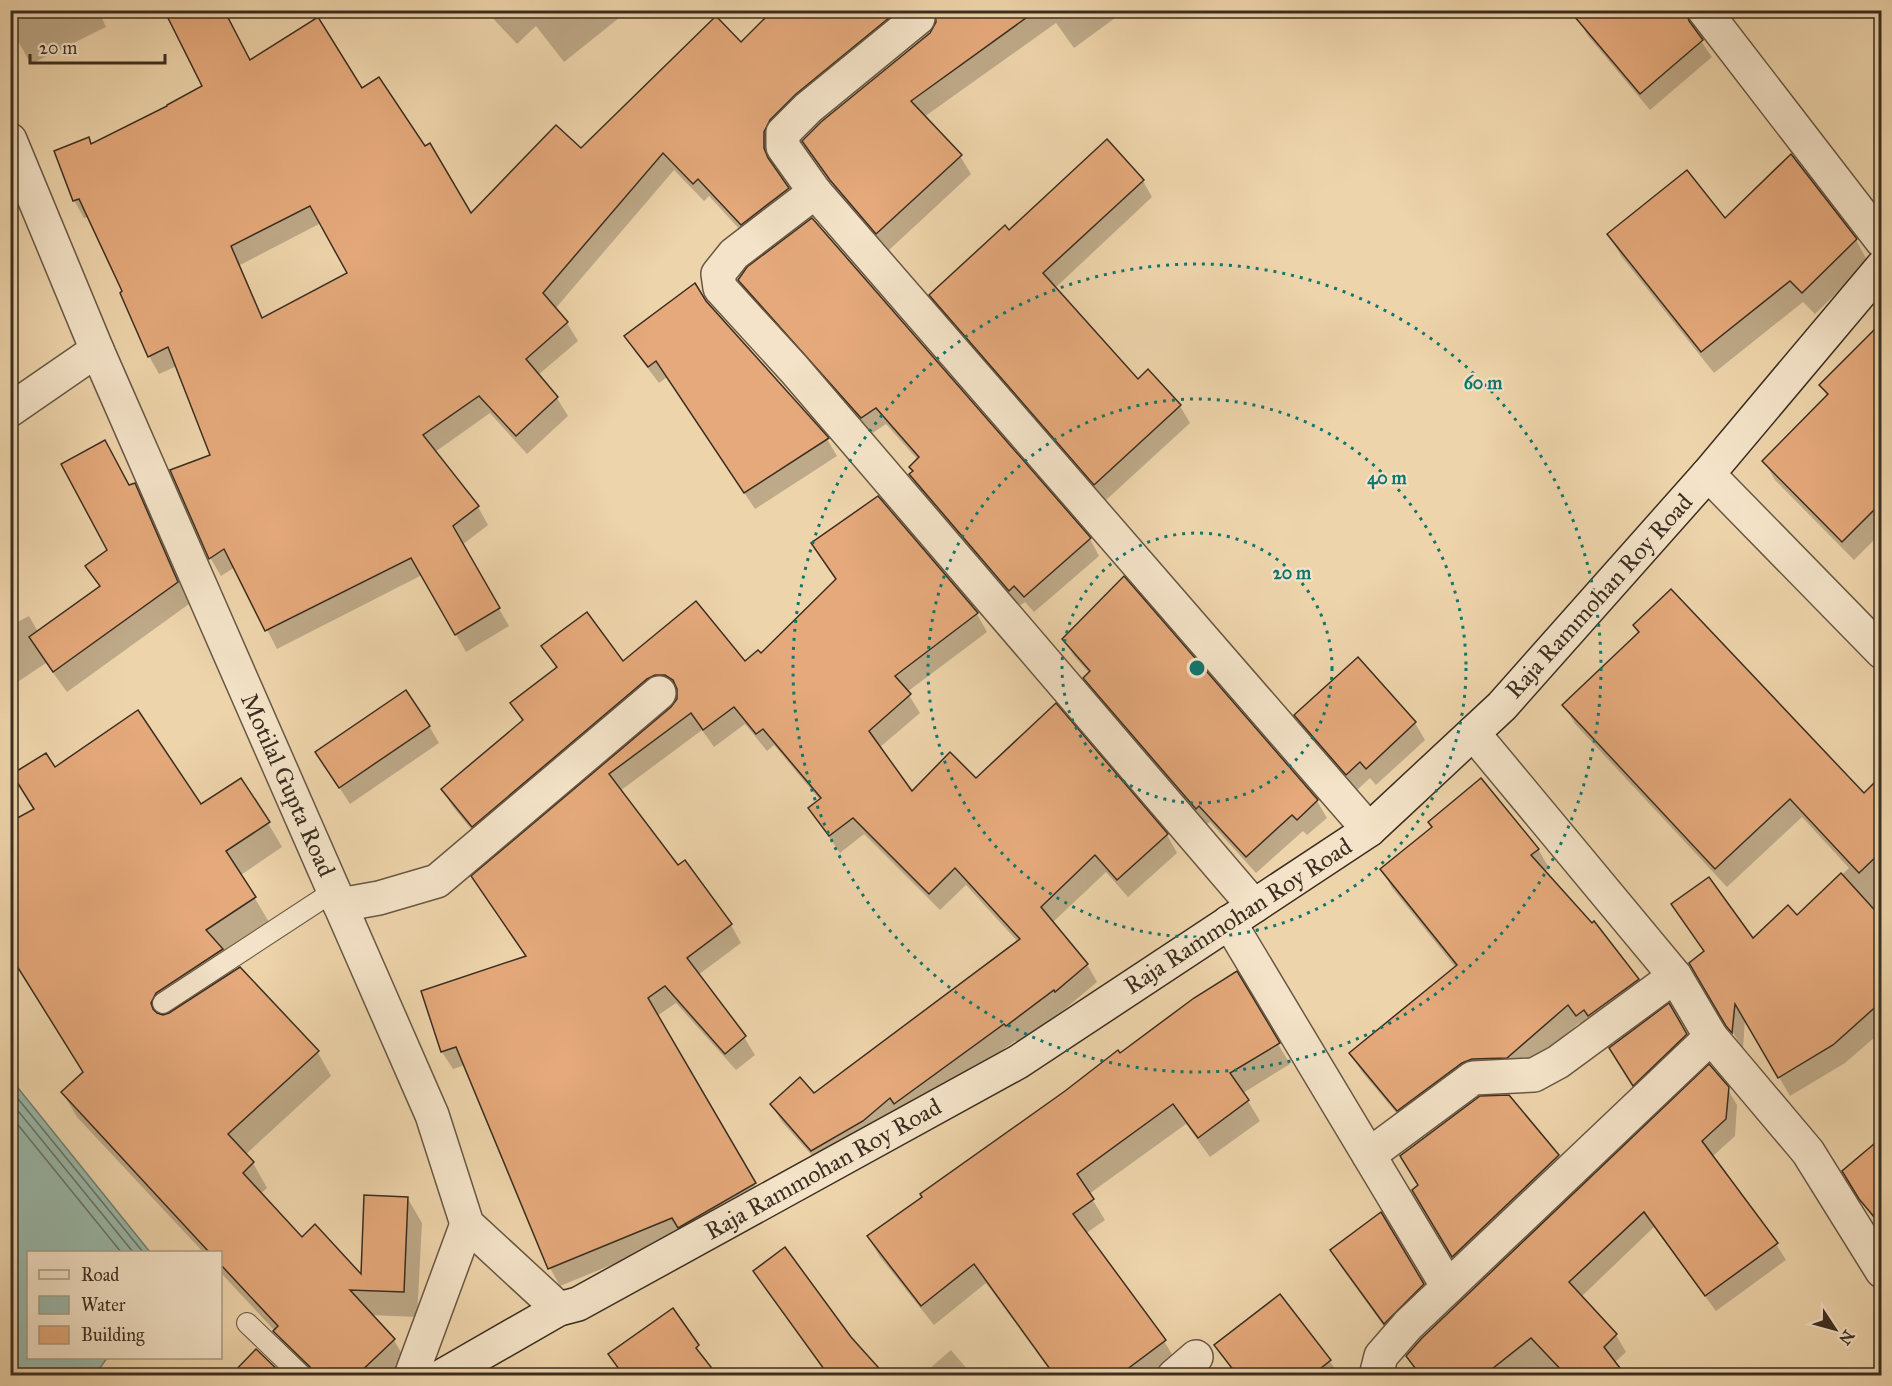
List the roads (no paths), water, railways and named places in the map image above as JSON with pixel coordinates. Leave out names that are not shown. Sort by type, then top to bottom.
[{"type":"street","points":[[1704,10],[1881,241]]},
{"type":"street","points":[[917,13],[808,108],[783,133],[783,147],[815,192],[1369,830]]},
{"type":"street","name":"Motilal Gupta Road","points":[[10,140],[97,350],[432,1115],[467,1224],[559,1309]]},
{"type":"street","points":[[815,192],[734,254],[718,274],[720,288],[794,369],[1241,914],[1369,1155],[1448,1287]]},
{"type":"street","name":"Raja Rammohan Roy Road","points":[[442,1376],[559,1309],[578,1304],[1018,1062],[1369,830],[1502,706],[1708,474],[1881,267]]},
{"type":"street","points":[[10,410],[97,350]]},
{"type":"street","points":[[1708,474],[1881,652]]},
{"type":"street","points":[[337,898],[379,898],[437,881],[659,693]]},
{"type":"street","points":[[1473,733],[1675,976],[1712,1037],[1808,1152],[1881,1270]]},
{"type":"street","points":[[1369,1155],[1473,1078],[1534,1075],[1558,1062],[1675,976]]},
{"type":"street","points":[[1376,1376],[1381,1356],[1408,1325],[1712,1037]]},
{"type":"street","points":[[411,1376],[467,1224]]},
{"type":"lane","points":[[163,1003],[337,898]]},
{"type":"lane","points":[[247,1323],[302,1376]]},
{"type":"water","points":[[10,1078],[149,1251],[27,1251],[27,1359],[106,1359],[95,1375],[11,1375]]}]
